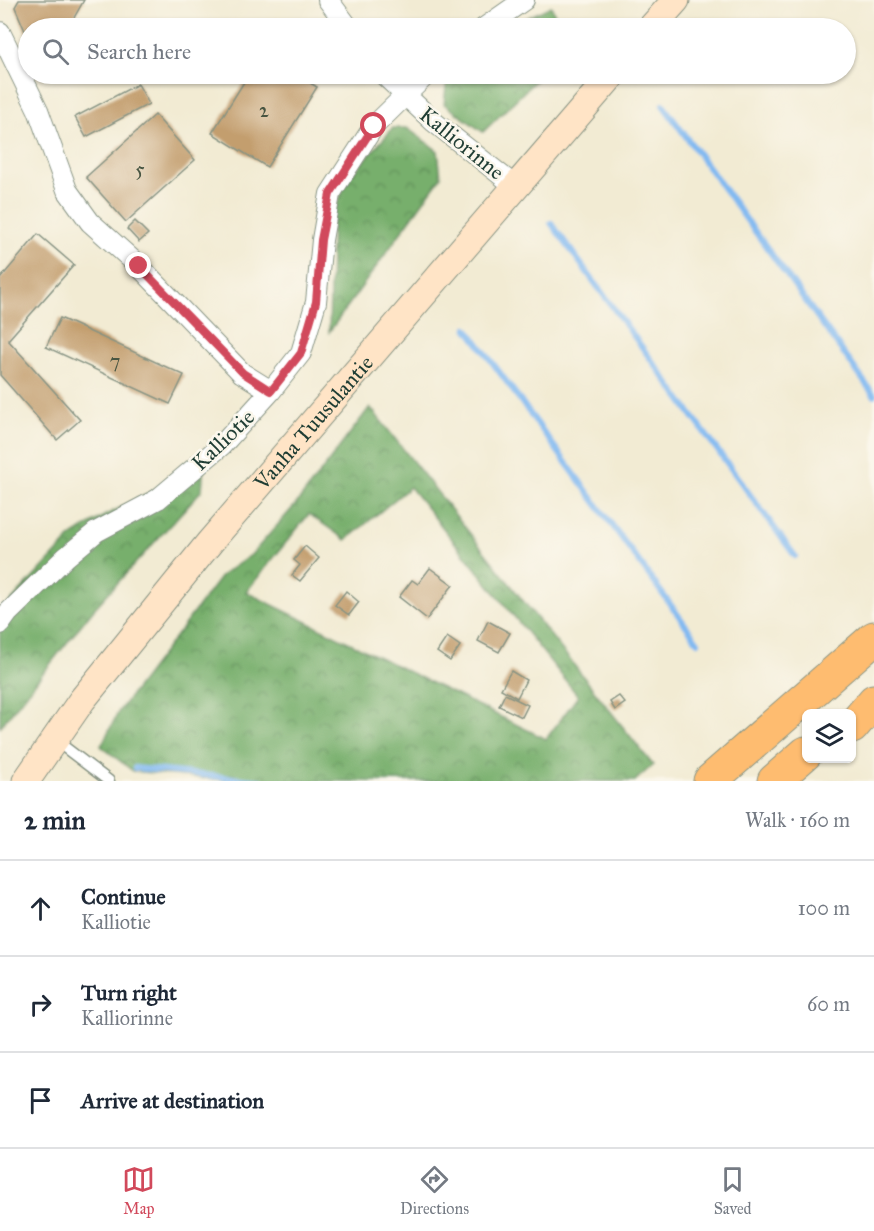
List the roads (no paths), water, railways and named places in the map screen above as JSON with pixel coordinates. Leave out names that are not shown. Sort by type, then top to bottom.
[{"type":"highway","points":[[710,781],[874,638]]},
{"type":"highway","points":[[856,709],[874,693]]},
{"type":"highway","points":[[856,722],[874,700]]},
{"type":"highway","points":[[774,781],[802,757]]},
{"type":"highway","points":[[804,781],[821,763]]},
{"type":"main road","points":[[660,18],[676,0]]},
{"type":"main road","name":"Vanha Tuusulantie","points":[[26,781],[82,700],[210,542],[604,84]]},
{"type":"street","points":[[328,0],[342,18]]},
{"type":"street","points":[[498,18],[524,0]]},
{"type":"street","points":[[0,32],[18,69]]},
{"type":"street","points":[[25,84],[38,111],[67,189],[90,222],[139,266],[243,373],[271,391]]},
{"type":"street","name":"Kalliorinne","points":[[393,84],[434,122],[516,187]]},
{"type":"street","name":"Kalliotie","points":[[0,624],[8,613],[41,581],[96,532],[158,499],[222,445],[271,391],[301,353],[316,302],[321,240],[330,194],[374,126],[417,84]]},
{"type":"lane","points":[[55,740],[109,781]]},
{"type":"waterway","points":[[663,105],[874,395]]},
{"type":"waterway","points":[[551,223],[795,556]]},
{"type":"waterway","points":[[467,328],[698,642]]},
{"type":"waterway","points":[[135,768],[261,781]]}]
